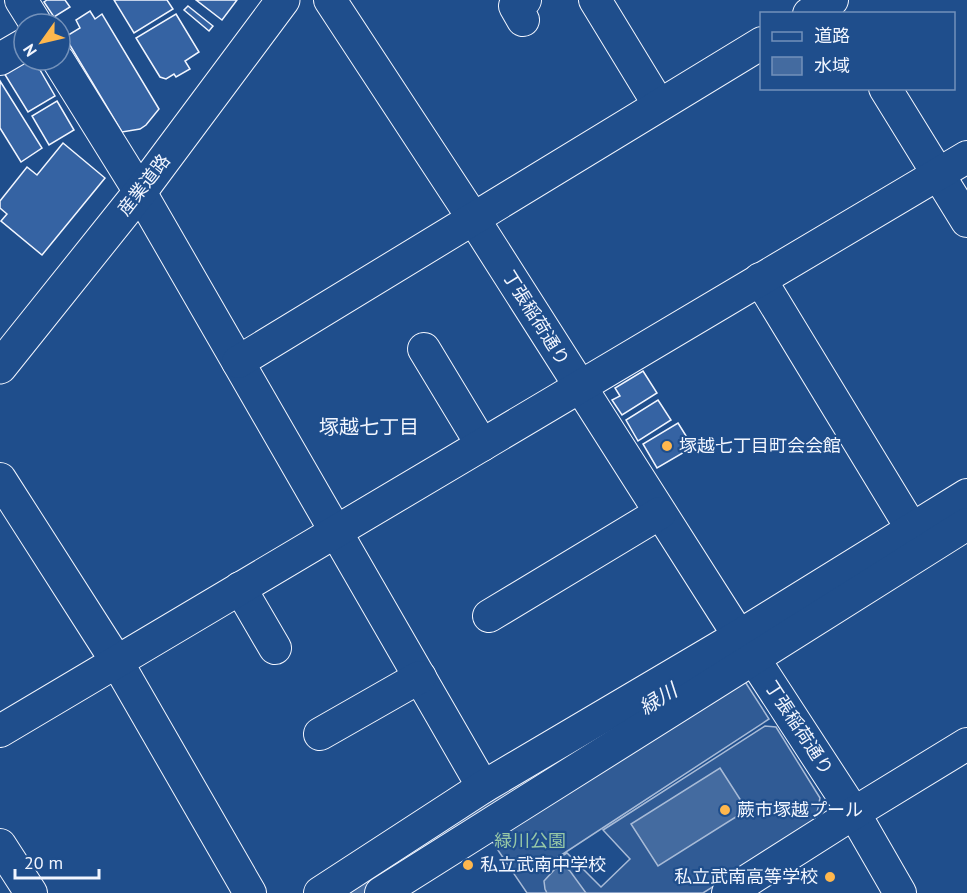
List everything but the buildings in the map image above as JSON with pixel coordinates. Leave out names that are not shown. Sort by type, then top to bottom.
[{"type":"main road","name":"産業道路","points":[[0,367],[140,192],[283,0]]},
{"type":"street","name":"丁張稲荷通り","points":[[330,0],[473,218],[854,813],[900,893]]},
{"type":"street","points":[[595,0],[658,105]]},
{"type":"street","points":[[812,12],[831,0]]},
{"type":"street","points":[[238,362],[760,44]]},
{"type":"street","points":[[65,72],[140,192],[483,787]]},
{"type":"street","points":[[886,90],[967,221]]},
{"type":"street","points":[[0,731],[967,157]]},
{"type":"street","points":[[760,279],[912,529]]},
{"type":"street","points":[[424,349],[482,445]]},
{"type":"street","points":[[0,479],[117,662],[250,893]]},
{"type":"street","points":[[381,893],[746,647],[912,529],[967,495]]},
{"type":"street","points":[[489,616],[660,513]]},
{"type":"street","points":[[320,893],[483,787],[746,647],[967,524]]},
{"type":"street","points":[[240,588],[275,648]]},
{"type":"street","points":[[320,734],[420,677]]},
{"type":"street","points":[[728,893],[967,744]]},
{"type":"street","points":[[0,845],[31,893]]},
{"type":"shaded area","points":[[744,680],[769,719],[543,867],[567,853],[601,887],[630,859],[603,830],[765,726],[776,727],[820,798],[815,823],[703,893],[527,893],[487,834]]},
{"type":"water","points":[[720,768],[747,810],[658,866],[631,824]]},
{"type":"water","points":[[563,866],[570,871],[586,893],[547,893],[544,881],[555,869]]},
{"type":"waterway","name":"緑川","points":[[352,893],[627,718]]},
{"type":"place","name":"塚越七丁目町会会館","points":[[667,446]]},
{"type":"place","name":"蕨市塚越プール","points":[[725,810]]},
{"type":"place","name":"私立武南中学校","points":[[468,865]]},
{"type":"place","name":"私立武南高等学校","points":[[830,877]]},
{"type":"district","name":"塚越七丁目","points":[[369,427]]},
{"type":"park label","name":"緑川公園","points":[[530,841]]}]
